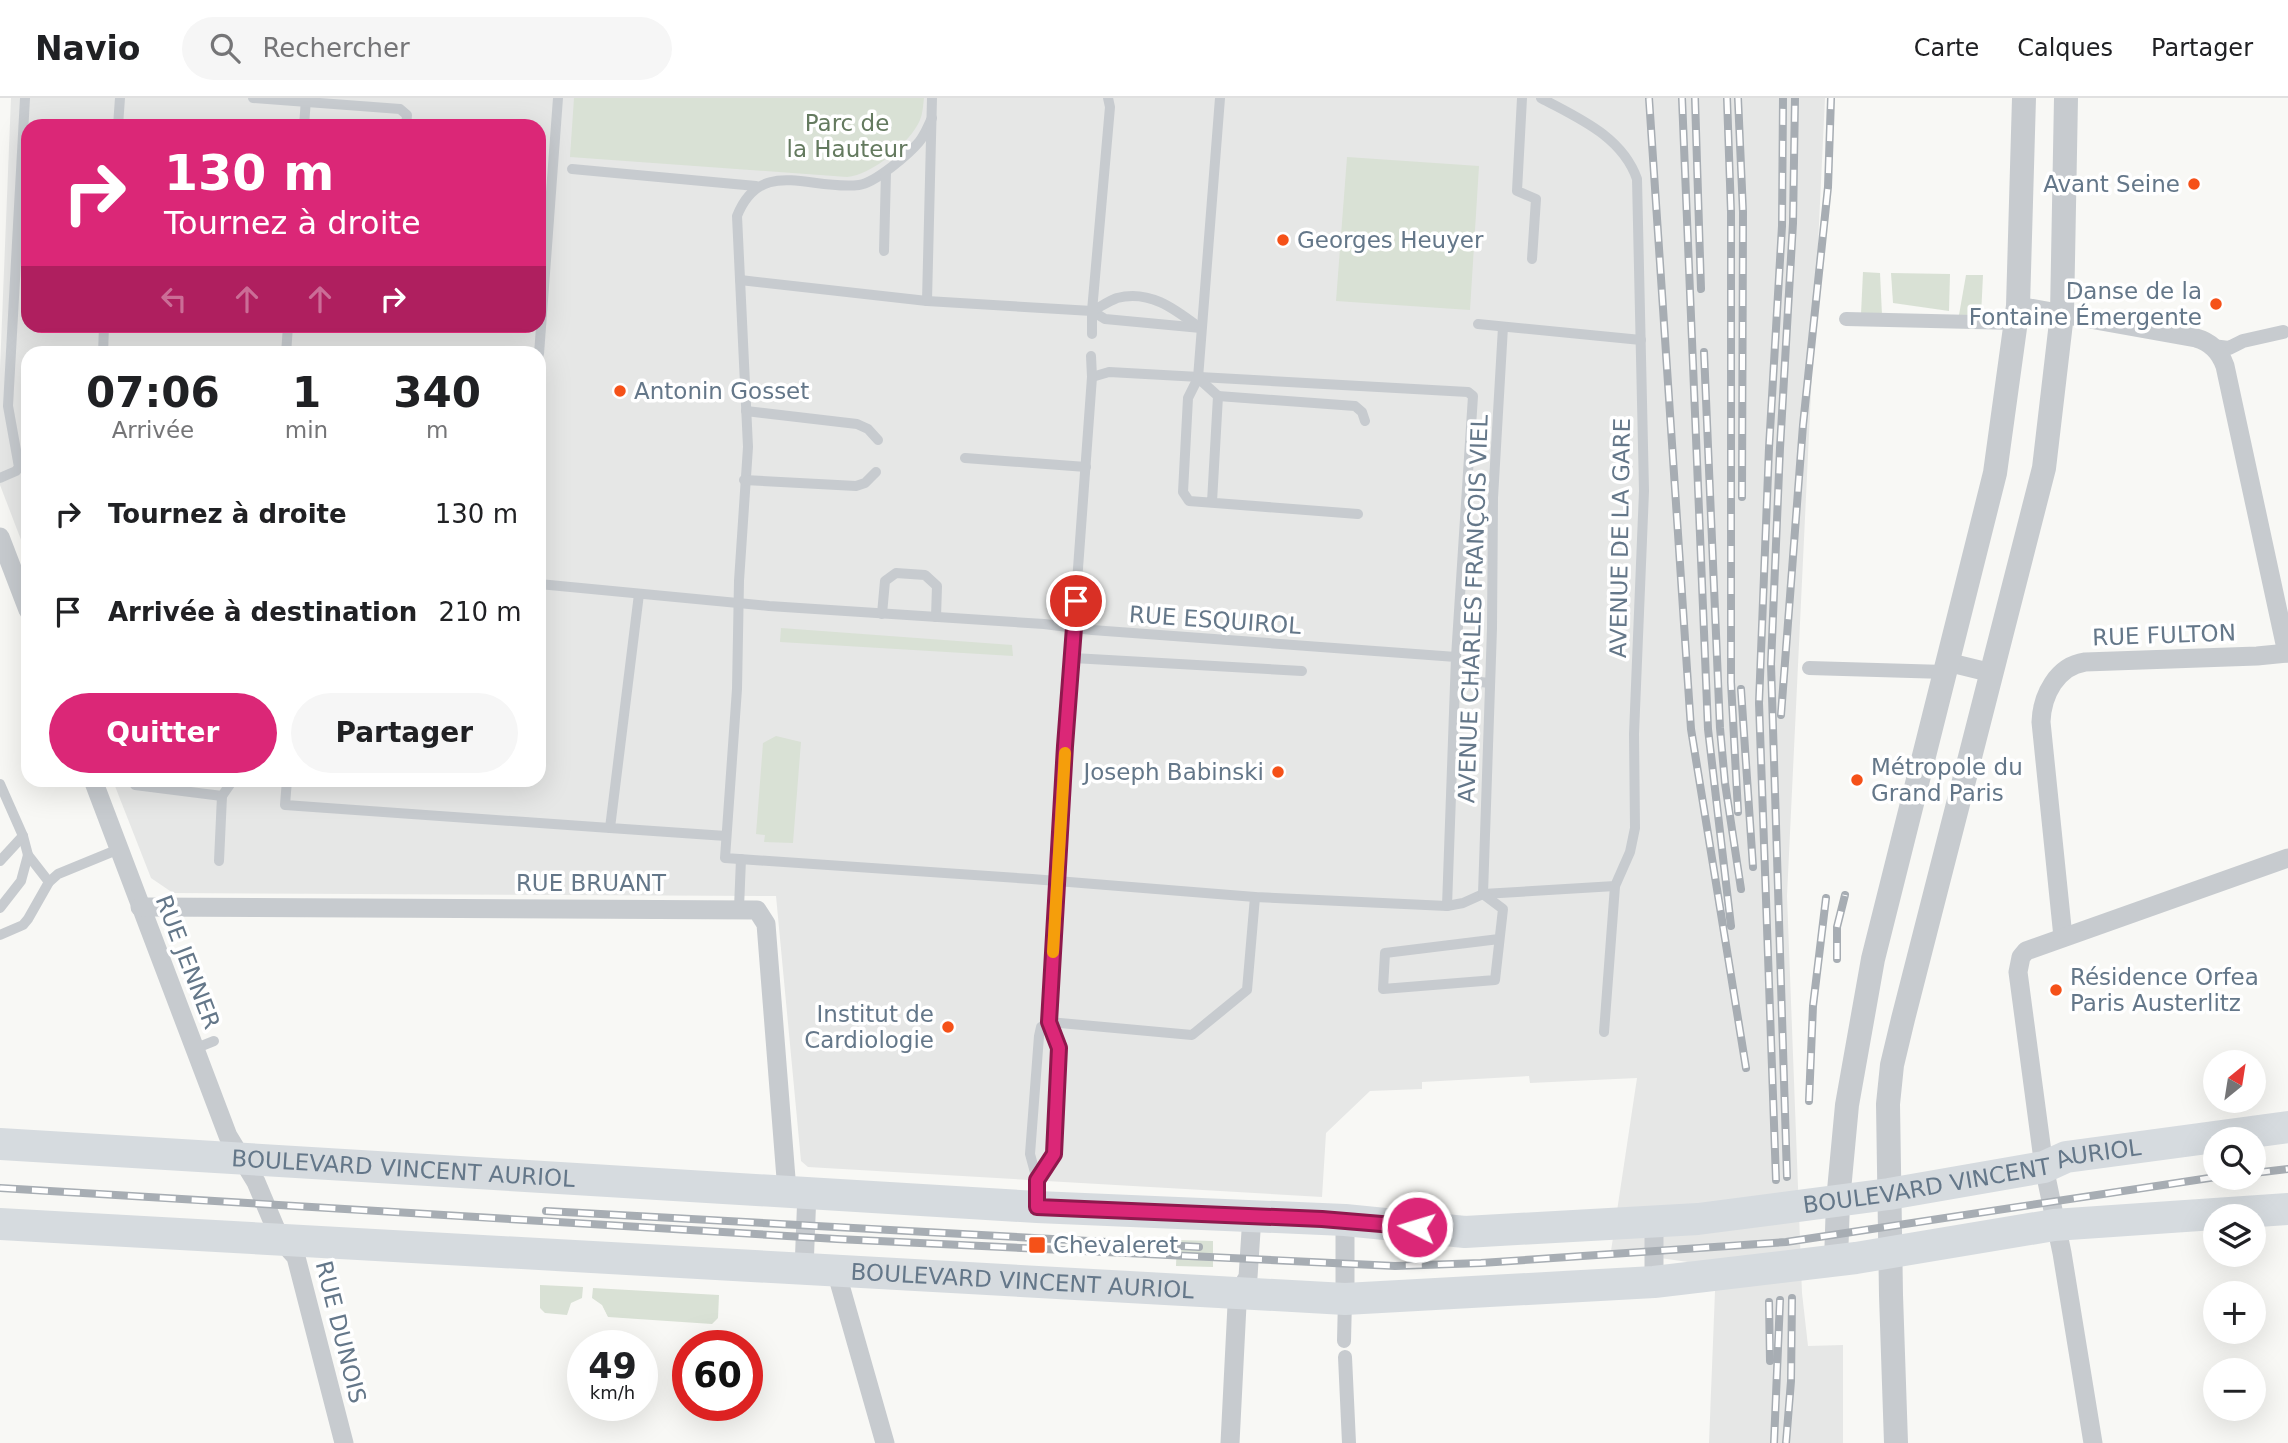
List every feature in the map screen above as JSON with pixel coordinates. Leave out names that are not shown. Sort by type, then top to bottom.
[{"type":"main road","name":"BOULEVARD VINCENT AURIOL","points":[[0,1144],[797,1191],[1037,1194],[1252,1216],[1345,1220],[1465,1232],[1654,1222],[1761,1212],[1889,1194],[2044,1167],[2066,1157],[2288,1127]]},
{"type":"main road","name":"BOULEVARD VINCENT AURIOL","points":[[0,1224],[1345,1299],[1654,1282],[1836,1261],[2054,1225],[2288,1209]]},
{"type":"street","points":[[1836,1261],[1847,1105],[1874,959],[1996,473],[2017,315],[2024,98]]},
{"type":"street","points":[[1896,1443],[1888,1104],[1896,1045],[2044,468],[2062,314],[2066,98]]},
{"type":"street","points":[[1846,319],[2062,314],[2196,338],[2212,346],[2219,352],[2225,366],[2288,653]]},
{"type":"street","points":[[2212,346],[2229,348],[2242,341],[2283,332]]},
{"type":"street","points":[[0,537],[21,592]]},
{"type":"street","name":"RUE FULTON","points":[[2063,937],[2041,722],[2051,686],[2067,667],[2085,662],[2288,653]]},
{"type":"street","points":[[1809,668],[1946,667],[1992,673]]},
{"type":"street","name":"RUE JENNER","points":[[96,787],[228,1136],[256,1182],[280,1240]]},
{"type":"street","points":[[2093,1443],[2062,1254],[2044,1167],[2018,967],[2021,957],[2026,951],[2063,937],[2288,858]]},
{"type":"street","name":"RUE BRUANT","points":[[140,907],[739,908]]},
{"type":"street","points":[[739,908],[757,910],[766,924],[804,1269]]},
{"type":"street","points":[[1230,1443],[1240,1292],[1248,1277],[1252,1216]]},
{"type":"street","points":[[1344,1341],[1345,1220]]},
{"type":"street","points":[[1654,1222],[1654,1282]]},
{"type":"street","name":"RUE DUNOIS","points":[[280,1240],[296,1257],[344,1443]]},
{"type":"street","points":[[836,1270],[885,1443]]},
{"type":"street","points":[[1345,1357],[1349,1443]]},
{"type":"lane","points":[[24,119],[25,98]]},
{"type":"lane","points":[[118,119],[120,98]]},
{"type":"lane","points":[[253,98],[400,109],[407,119]]},
{"type":"lane","points":[[546,260],[558,98]]},
{"type":"lane","points":[[927,301],[932,98]]},
{"type":"lane","points":[[1092,334],[1110,107],[1108,98]]},
{"type":"lane","points":[[1220,98],[1198,378],[1188,398],[1183,492],[1189,501],[1358,514]]},
{"type":"lane","points":[[1522,98],[1517,191],[1536,199],[1532,259]]},
{"type":"lane","name":"AVENUE DE LA GARE","points":[[1543,99],[1574,114],[1598,130],[1622,152],[1632,165],[1637,179],[1644,491],[1634,734],[1635,828],[1630,852],[1615,886],[1604,1032]]},
{"type":"lane","points":[[305,119],[306,100]]},
{"type":"lane","points":[[572,169],[756,186],[770,181],[861,185],[886,172],[918,144],[932,118]]},
{"type":"lane","points":[[0,478],[19,467],[8,406],[21,170]]},
{"type":"lane","points":[[884,251],[886,172]]},
{"type":"lane","points":[[756,186],[744,199],[737,216],[748,447],[744,480],[737,689],[725,858],[1255,897],[1447,906],[1463,903],[1483,894],[1615,886]]},
{"type":"lane","points":[[740,280],[927,301],[1092,311],[1105,319],[1200,328]]},
{"type":"lane","points":[[1092,311],[1118,298],[1140,297],[1165,302],[1200,328]]},
{"type":"lane","points":[[1478,324],[1640,340]]},
{"type":"lane","name":"AVENUE CHARLES FRANÇOIS VIEL","points":[[1483,894],[1493,498],[1503,327]]},
{"type":"lane","points":[[1037,1194],[1054,1154],[1059,1048],[1049,1022],[1065,746],[1092,377],[1091,356]]},
{"type":"lane","points":[[1092,377],[1108,372],[1457,391],[1468,392],[1473,396],[1456,657],[1447,906]]},
{"type":"lane","points":[[1198,378],[1218,396],[1354,406],[1362,412],[1365,421]]},
{"type":"lane","points":[[1212,502],[1218,396]]},
{"type":"lane","points":[[746,411],[857,424],[868,429],[877,439]]},
{"type":"lane","points":[[965,458],[1086,467]]},
{"type":"lane","points":[[744,480],[856,486],[864,483],[876,472]]},
{"type":"lane","points":[[882,614],[886,581],[896,573],[925,575],[937,586],[936,617]]},
{"type":"lane","name":"RUE ESQUIROL","points":[[546,585],[739,604],[1456,657]]},
{"type":"lane","points":[[610,828],[639,594]]},
{"type":"lane","points":[[1073,658],[1302,671]]},
{"type":"lane","points":[[1470,681],[1490,682]]},
{"type":"lane","points":[[0,784],[23,836],[28,855],[49,882]]},
{"type":"lane","points":[[151,787],[222,796]]},
{"type":"lane","points":[[219,861],[222,796],[228,787]]},
{"type":"lane","points":[[286,787],[285,805],[726,836]]},
{"type":"lane","points":[[0,861],[23,836]]},
{"type":"lane","points":[[0,935],[23,925],[29,919],[49,882],[58,874],[119,849]]},
{"type":"lane","points":[[0,908],[21,881],[28,855]]},
{"type":"lane","points":[[739,908],[741,859]]},
{"type":"lane","points":[[1483,894],[1503,909],[1495,980],[1383,989],[1385,953],[1499,939]]},
{"type":"lane","points":[[1037,1194],[1030,1154],[1041,1027],[1049,1022],[1192,1035],[1247,990],[1255,897]]},
{"type":"lane","points":[[194,1049],[214,1041]]},
{"type":"shaded area","points":[[11,98],[1825,98],[1787,896],[1802,1293],[1808,1346],[1843,1345],[1843,1443],[1709,1443],[1716,1266],[1611,1251],[1637,1078],[1530,1083],[1529,1076],[1422,1082],[1422,1089],[1370,1091],[1326,1133],[1322,1197],[808,1167],[801,1161],[776,896],[173,893],[151,878],[115,787],[546,787],[546,346],[21,346],[21,540],[0,485],[0,369]]},
{"type":"green space","name":"Parc de la Hauteur","points":[[574,98],[924,98],[920,120],[899,148],[868,170],[847,177],[570,157]]},
{"type":"green space","points":[[1347,157],[1479,166],[1470,310],[1336,301]]},
{"type":"green space","points":[[1863,272],[1880,273],[1882,315],[1861,314]]},
{"type":"green space","points":[[1891,273],[1950,274],[1949,311],[1893,303]]},
{"type":"green space","points":[[1966,275],[1983,275],[1981,316],[1959,315]]},
{"type":"green space","points":[[781,628],[1012,645],[1013,656],[780,642]]},
{"type":"green space","points":[[776,736],[801,742],[793,843],[764,842],[765,835],[756,834],[763,743]]},
{"type":"green space","points":[[1177,1240],[1213,1241],[1213,1267],[1176,1266]]},
{"type":"green space","points":[[540,1285],[583,1287],[582,1298],[571,1303],[567,1315],[545,1313],[540,1308]]},
{"type":"green space","points":[[593,1288],[719,1295],[718,1318],[712,1324],[608,1317],[602,1305],[592,1298]]},
{"type":"railway","points":[[1649,98],[1691,729],[1746,1068]]},
{"type":"railway","points":[[1682,98],[1708,729],[1731,926]]},
{"type":"railway","points":[[1695,98],[1701,289]]},
{"type":"railway","points":[[1727,98],[1731,212],[1731,682],[1738,812]]},
{"type":"railway","points":[[1738,98],[1743,212],[1742,497]]},
{"type":"railway","points":[[1776,1180],[1759,703],[1769,448],[1782,226],[1783,98]]},
{"type":"railway","points":[[1787,1177],[1771,664],[1793,223],[1795,98]]},
{"type":"railway","points":[[1781,715],[1803,425],[1828,187],[1831,98]]},
{"type":"railway","points":[[1704,352],[1720,728],[1725,783],[1741,889]]},
{"type":"railway","points":[[1741,689],[1753,867]]},
{"type":"railway","points":[[1837,959],[1837,927],[1845,895]]},
{"type":"railway","points":[[1809,1101],[1813,1006],[1826,898]]},
{"type":"railway","points":[[2266,1172],[2288,1169]]},
{"type":"railway","points":[[0,1188],[837,1239],[1395,1266],[1481,1263],[1786,1242],[2203,1179]]},
{"type":"railway","points":[[546,1211],[1199,1247]]},
{"type":"railway","points":[[1786,1443],[1791,1381],[1792,1298]]},
{"type":"railway","points":[[1774,1443],[1780,1300]]},
{"type":"railway","points":[[1769,1302],[1770,1361]]},
{"type":"slow traffic","points":[[1053,952],[1065,753]]},
{"type":"place","name":"Avant Seine","points":[[2194,184]]},
{"type":"place","name":"Georges Heuyer","points":[[1283,240]]},
{"type":"place","name":"Danse de la Fontaine Émergente","points":[[2216,304]]},
{"type":"place","name":"Antonin Gosset","points":[[620,391]]},
{"type":"place","name":"Joseph Babinski","points":[[1278,772]]},
{"type":"place","name":"Métropole du Grand Paris","points":[[1857,780]]},
{"type":"place","name":"Résidence Orfea Paris Austerlitz","points":[[2056,990]]},
{"type":"place","name":"Institut de Cardiologie","points":[[948,1027]]},
{"type":"place","name":"Chevaleret","points":[[1037,1245]]},
{"type":"route","points":[[1076,601],[1049,1022],[1059,1048],[1054,1154],[1037,1180],[1037,1207],[1345,1220],[1417,1227]]}]
